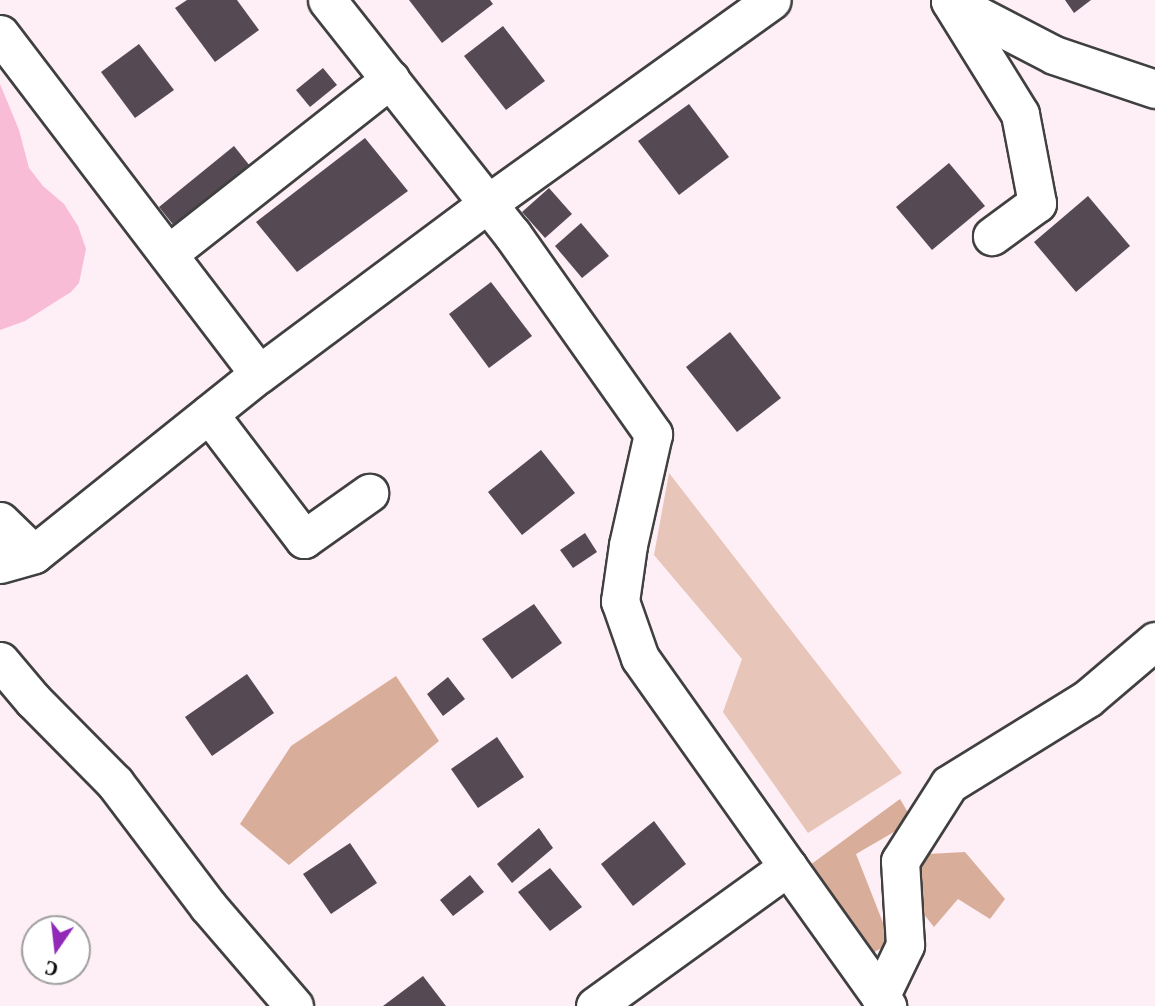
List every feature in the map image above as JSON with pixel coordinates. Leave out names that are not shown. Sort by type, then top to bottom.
[{"type":"street","points":[[327,0],[512,234],[653,434],[628,545],[620,601],[640,658],[883,1002]]},
{"type":"street","points":[[0,521],[17,559],[487,204],[772,0]]},
{"type":"street","points":[[949,0],[1054,55],[1155,89]]},
{"type":"street","points":[[949,0],[1020,114],[1037,203],[992,236]]},
{"type":"street","points":[[0,34],[260,374]]},
{"type":"street","points":[[168,254],[390,79]]},
{"type":"street","points":[[209,414],[304,539],[369,493]]},
{"type":"street","points":[[883,1002],[905,945],[900,861],[949,784],[1088,698],[1155,641]]},
{"type":"street","points":[[0,661],[33,700],[115,783],[208,906],[294,1006]]},
{"type":"street","points":[[595,1006],[788,867]]},
{"type":"shaded area","points":[[669,473],[902,773],[808,833],[723,712],[742,659],[654,555]]},
{"type":"shaded area","points":[[396,676],[439,741],[289,865],[240,824],[291,746]]},
{"type":"shaded area","points":[[900,799],[913,821],[856,854],[891,943],[867,956],[806,868]]},
{"type":"shaded area","points":[[965,852],[1005,899],[990,919],[958,899],[934,927],[911,898],[909,855]]},
{"type":"sand","points":[[0,84],[19,130],[29,168],[43,186],[64,204],[78,226],[86,249],[79,283],[71,292],[25,321],[0,330]]},
{"type":"building","points":[[187,0],[237,0],[259,30],[215,62],[175,8]]},
{"type":"building","points":[[409,0],[490,0],[493,4],[442,43]]},
{"type":"building","points":[[1065,0],[1091,0],[1074,13]]},
{"type":"building","points":[[503,26],[545,81],[506,110],[464,56]]},
{"type":"building","points":[[139,44],[174,90],[135,118],[101,72]]},
{"type":"building","points":[[323,68],[337,85],[310,107],[296,90]]},
{"type":"building","points":[[689,104],[729,157],[679,195],[638,141]]},
{"type":"building","points":[[365,138],[408,191],[297,272],[256,222]]},
{"type":"building","points":[[234,146],[250,166],[175,227],[159,207]]},
{"type":"building","points":[[949,163],[985,206],[932,250],[896,207]]},
{"type":"building","points":[[549,188],[572,214],[545,238],[522,212]]},
{"type":"building","points":[[1088,196],[1130,246],[1076,292],[1034,242]]},
{"type":"building","points":[[581,223],[609,256],[582,278],[555,246]]},
{"type":"building","points":[[491,282],[532,336],[489,368],[449,314]]},
{"type":"building","points":[[730,332],[781,398],[737,432],[686,367]]},
{"type":"building","points":[[541,450],[575,493],[522,535],[488,492]]},
{"type":"building","points":[[585,533],[597,552],[573,568],[560,550]]},
{"type":"building","points":[[534,604],[562,643],[512,679],[482,639]]},
{"type":"building","points":[[247,674],[274,713],[212,756],[185,717]]},
{"type":"building","points":[[448,677],[465,699],[443,716],[427,694]]},
{"type":"building","points":[[497,737],[524,777],[478,808],[451,769]]},
{"type":"building","points":[[654,821],[686,864],[633,906],[601,864]]},
{"type":"building","points":[[539,828],[553,848],[512,883],[497,864]]},
{"type":"building","points":[[350,843],[377,883],[331,914],[303,874]]},
{"type":"building","points":[[550,868],[582,907],[550,931],[518,892]]},
{"type":"building","points":[[470,875],[484,892],[453,916],[440,900]]},
{"type":"building","points":[[423,976],[446,1006],[383,1006]]}]
